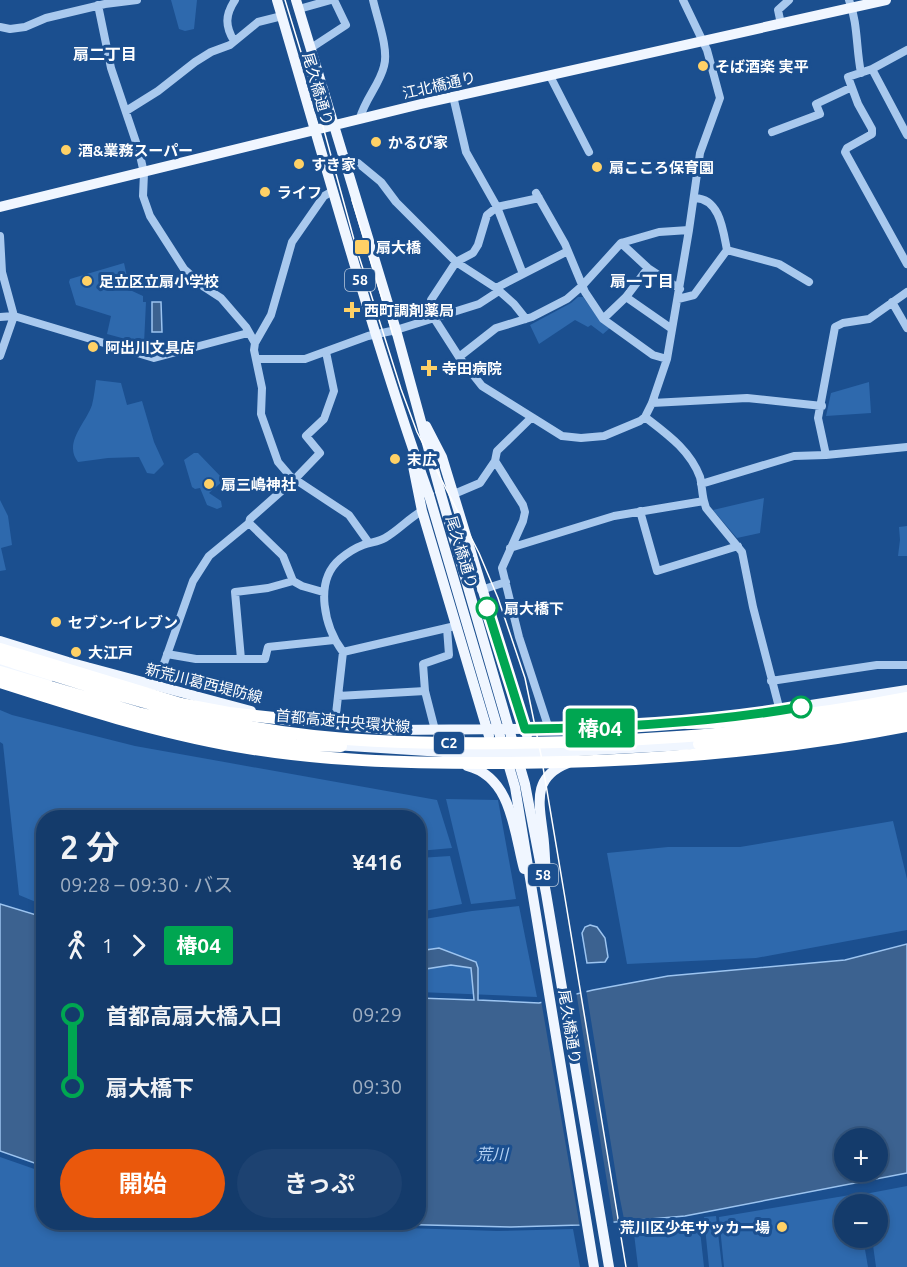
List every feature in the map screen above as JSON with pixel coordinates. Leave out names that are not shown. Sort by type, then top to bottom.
[{"type":"highway","points":[[0,649],[182,704],[230,713],[293,720]]},
{"type":"highway","name":"首都高速中央環状線","points":[[0,658],[141,701],[240,725],[291,734],[391,742],[551,743],[654,739],[801,725],[907,706]]},
{"type":"highway","points":[[0,672],[138,713],[238,736],[295,745],[325,754]]},
{"type":"highway","name":"C2","points":[[0,682],[185,736],[278,753],[346,760],[555,763],[654,759],[761,749],[907,726]]},
{"type":"highway","points":[[687,723],[771,718],[907,698]]},
{"type":"highway","points":[[743,747],[907,716]]},
{"type":"highway","points":[[699,744],[797,735]]},
{"type":"highway","points":[[295,745],[341,746]]},
{"type":"main road","name":"尾久橋通り","points":[[277,0],[314,131],[406,429],[434,493],[518,754],[546,893],[609,1267]]},
{"type":"main road","name":"江北橋通り","points":[[0,207],[453,96],[781,24],[851,4],[886,0]]},
{"type":"main road","name":"尾久橋通り","points":[[298,5],[396,330],[419,415],[434,493],[515,787],[594,1267]]},
{"type":"main road","points":[[419,415],[442,457],[532,752]]},
{"type":"main road","points":[[406,429],[422,511],[452,627],[494,752]]},
{"type":"main road","name":"新荒川葛西堤防線","points":[[0,641],[156,686],[293,720],[392,730],[610,728],[687,723],[780,711],[907,690]]},
{"type":"main road","points":[[0,665],[190,720],[241,731],[341,746],[391,750],[532,752],[699,744],[907,716]]},
{"type":"main road","points":[[61,684],[66,694],[77,701],[136,719],[238,742],[325,754],[468,766],[486,774],[499,787],[508,806],[533,894]]},
{"type":"main road","points":[[546,893],[545,853],[538,800],[547,775],[557,768],[572,761],[595,757],[743,747],[907,716]]},
{"type":"street","points":[[0,27],[10,29],[25,27],[46,18],[98,5],[137,0]]},
{"type":"street","points":[[234,41],[227,25],[228,9],[235,0]]},
{"type":"street","points":[[298,5],[333,0],[346,25],[311,48]]},
{"type":"street","points":[[360,118],[364,104],[384,68],[386,55],[373,0]]},
{"type":"street","points":[[667,359],[653,356],[603,319],[582,286],[568,251],[537,195],[497,207],[487,215],[478,245],[473,253],[456,262],[431,300],[434,318],[459,357],[482,386],[562,436],[581,438],[604,436],[645,417],[667,359],[690,230],[700,153],[720,98],[704,41],[683,0]]},
{"type":"street","points":[[781,24],[778,10],[789,0]]},
{"type":"street","points":[[851,4],[856,21],[855,35],[861,73]]},
{"type":"street","points":[[98,5],[111,68],[133,129],[144,173],[143,196],[150,216],[183,269],[221,298],[255,343],[262,388],[261,414],[278,462],[295,479],[349,515],[369,543]]},
{"type":"street","points":[[126,111],[158,91],[195,62],[234,41],[258,22],[282,16]]},
{"type":"street","points":[[907,50],[872,69],[848,77],[850,88],[872,129],[872,134],[847,148],[845,152],[907,264]]},
{"type":"street","points":[[872,69],[907,135]]},
{"type":"street","points":[[550,76],[589,152]]},
{"type":"street","points":[[772,132],[820,114],[816,104],[850,88]]},
{"type":"street","points":[[453,96],[466,152],[497,207],[523,274]]},
{"type":"street","points":[[347,166],[358,163],[381,182],[396,202],[456,262],[498,290],[526,319]]},
{"type":"street","points":[[255,343],[271,315],[292,242],[324,196],[333,192]]},
{"type":"street","points":[[695,198],[702,198],[713,206],[720,218],[728,250]]},
{"type":"street","points":[[459,357],[496,328],[526,319],[567,299],[621,243],[659,232],[690,230]]},
{"type":"street","points":[[0,236],[2,272],[14,316],[0,356]]},
{"type":"street","points":[[621,243],[648,268],[680,289]]},
{"type":"street","points":[[728,250],[779,264],[809,282]]},
{"type":"street","points":[[678,299],[694,294],[728,250]]},
{"type":"street","points":[[256,359],[305,358],[376,334],[479,304],[523,274],[568,251]]},
{"type":"street","points":[[603,319],[626,297],[648,268]]},
{"type":"street","points":[[826,455],[818,418],[835,327],[843,323],[869,319],[907,292]]},
{"type":"street","points":[[626,297],[672,329]]},
{"type":"street","points":[[892,302],[907,328]]},
{"type":"street","points":[[0,316],[14,316],[154,358],[248,333]]},
{"type":"street","points":[[156,686],[193,581],[209,556],[249,523],[250,519],[320,453],[306,436],[324,419],[334,391],[326,352]]},
{"type":"street","points":[[652,403],[747,398],[822,406]]},
{"type":"street","points":[[645,417],[676,441],[692,460],[701,484],[706,508],[742,552],[753,607],[780,711]]},
{"type":"street","points":[[454,494],[480,483],[495,461],[497,451],[531,418]]},
{"type":"street","points":[[701,484],[794,456],[907,447]]},
{"type":"street","points":[[495,461],[523,505],[525,512],[502,568],[519,637],[549,729]]},
{"type":"street","points":[[510,548],[614,516],[704,501]]},
{"type":"street","points":[[335,723],[343,652],[334,640],[323,592],[332,569],[340,559],[365,544],[384,538],[422,511]]},
{"type":"street","points":[[640,511],[657,571],[738,546]]},
{"type":"street","points":[[249,523],[283,556],[293,581],[323,592]]},
{"type":"street","points":[[241,660],[235,592],[268,588],[293,581]]},
{"type":"street","points":[[481,590],[506,582]]},
{"type":"street","points":[[343,652],[452,627],[449,655],[423,664],[425,691],[435,730]]},
{"type":"street","points":[[167,654],[196,659],[265,659],[268,647],[334,640]]},
{"type":"street","points":[[771,681],[877,665],[907,665]]},
{"type":"street","points":[[338,696],[425,691]]},
{"type":"shaded area","points":[[171,0],[197,0],[194,29],[185,31],[179,29]]},
{"type":"shaded area","points":[[124,263],[130,290],[143,296],[143,302],[146,302],[144,344],[107,334],[111,316],[76,305],[69,282],[70,279]]},
{"type":"shaded area","points":[[578,297],[583,297],[601,322],[610,328],[603,334],[591,325],[588,327],[575,320],[539,344],[530,325]]},
{"type":"shaded area","points":[[96,380],[121,383],[127,405],[142,401],[154,442],[164,464],[154,474],[147,473],[139,457],[78,462],[74,455],[74,440],[92,405]]},
{"type":"shaded area","points":[[869,382],[871,413],[826,416],[831,393]]},
{"type":"shaded area","points":[[198,453],[224,480],[209,493],[221,501],[222,507],[217,509],[207,505],[200,488],[192,487],[184,460]]},
{"type":"shaded area","points":[[764,498],[760,533],[737,538],[713,510]]},
{"type":"shaded area","points":[[0,500],[8,516],[12,545],[1,548],[6,570],[0,571]]},
{"type":"shaded area","points":[[907,526],[907,556],[898,556],[899,527]]},
{"type":"shaded area","points":[[0,710],[135,746],[437,800],[452,848],[426,850],[426,810],[36,810],[36,902],[19,895],[3,744],[0,742]]},
{"type":"shaded area","points":[[446,799],[498,800],[516,899],[471,904]]},
{"type":"shaded area","points":[[893,821],[907,879],[907,930],[756,958],[627,964],[607,853],[668,847],[740,847]]},
{"type":"shaded area","points":[[450,856],[462,904],[426,911],[426,858]]},
{"type":"shaded area","points":[[519,906],[537,997],[426,992],[426,919]]},
{"type":"shaded area","points":[[0,1157],[36,1170],[36,1230],[426,1229],[497,1231],[573,1229],[580,1267],[0,1267]]},
{"type":"shaded area","points":[[907,1186],[907,1267],[876,1267],[873,1248],[888,1248],[888,1194],[865,1194]]},
{"type":"shaded area","name":"荒川区少年サッカー場","points":[[834,1198],[834,1248],[865,1248],[868,1267],[724,1267],[719,1217]]},
{"type":"shaded area","points":[[716,1216],[722,1267],[709,1267],[704,1217]]},
{"type":"shaded area","points":[[699,1221],[704,1267],[638,1267],[633,1225]]},
{"type":"water","points":[[152,302],[161,302],[162,332],[152,332]]},
{"type":"water","points":[[0,904],[36,915],[36,1164],[0,1151]]},
{"type":"water","points":[[590,925],[597,927],[605,938],[608,957],[605,962],[587,963],[582,933],[585,927]]},
{"type":"water","name":"荒川","points":[[907,944],[907,1173],[888,1177],[888,1128],[834,1128],[834,1182],[861,1182],[685,1216],[580,1225],[511,1227],[426,1225],[426,998],[474,1000],[471,968],[451,965],[426,969],[426,950],[439,948],[476,962],[478,1000],[539,1003],[668,976],[845,960]]},
{"type":"pier","points":[[586,989],[625,1224],[618,1225],[580,990]]},
{"type":"pier","points":[[576,991],[614,1225],[580,1228],[541,1000]]},
{"type":"tram line","points":[[285,0],[316,101],[356,247],[401,389],[417,432],[479,553],[498,598],[525,678],[541,755],[626,1267]]},
{"type":"tram line","points":[[352,200],[393,335]]},
{"type":"bus line","name":"椿04","points":[[487,608],[525,729],[610,728],[687,723],[801,707]]},
{"type":"place","name":"そば酒楽 実平","points":[[703,66]]},
{"type":"place","name":"かるび家","points":[[376,142]]},
{"type":"place","name":"酒&業務スーパー","points":[[66,150]]},
{"type":"place","name":"すき家","points":[[299,164]]},
{"type":"place","name":"扇こころ保育園","points":[[597,167]]},
{"type":"place","name":"ライフ","points":[[265,192]]},
{"type":"place","name":"扇大橋","points":[[362,247]]},
{"type":"place","name":"足立区立扇小学校","points":[[87,281]]},
{"type":"place","name":"西町調剤薬局","points":[[352,310]]},
{"type":"place","name":"阿出川文具店","points":[[93,347]]},
{"type":"place","name":"寺田病院","points":[[429,368]]},
{"type":"place","name":"末広","points":[[395,459]]},
{"type":"place","name":"扇三嶋神社","points":[[209,484]]},
{"type":"place","name":"扇大橋下","points":[[487,608]]},
{"type":"place","name":"セブン-イレブン","points":[[56,622]]},
{"type":"place","name":"大江戸","points":[[76,652]]},
{"type":"place","name":"荒川区少年サッカー場","points":[[782,1227]]},
{"type":"district","name":"扇二丁目","points":[[105,54]]},
{"type":"district","name":"扇一丁目","points":[[642,281]]}]
